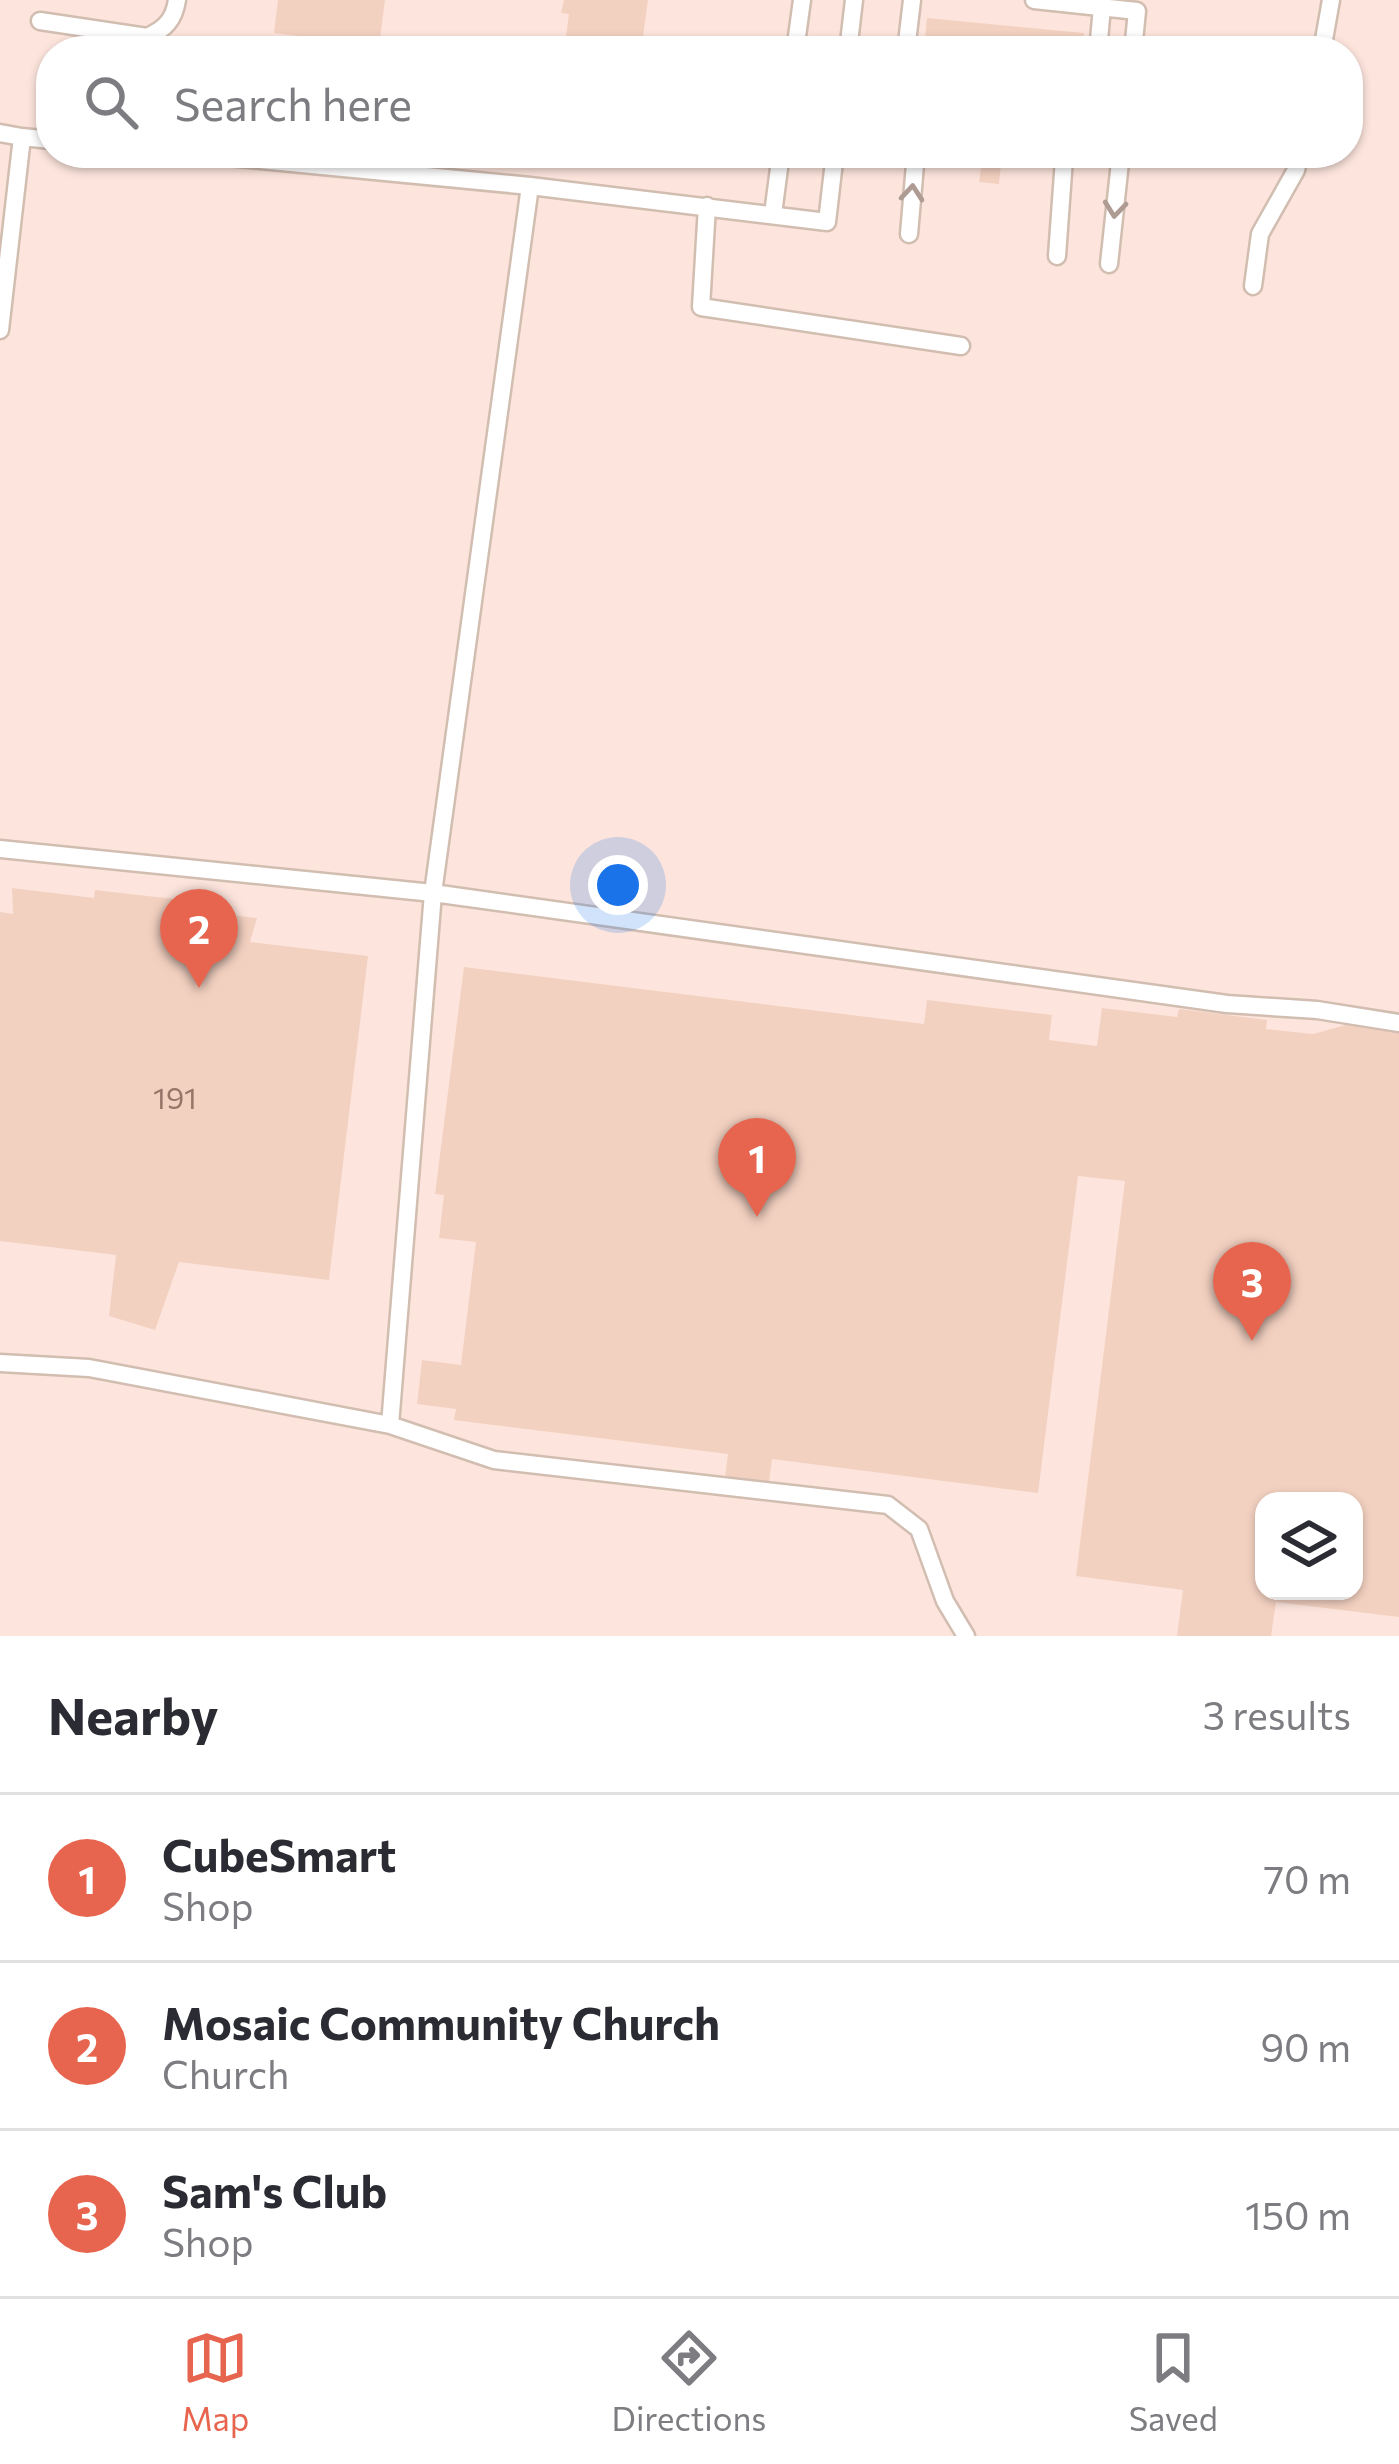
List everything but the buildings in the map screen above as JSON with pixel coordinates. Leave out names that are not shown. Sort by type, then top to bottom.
[{"type":"lane","points":[[152,36],[163,31],[176,14],[177,0]]},
{"type":"lane","points":[[797,36],[802,0]]},
{"type":"lane","points":[[850,36],[854,0]]},
{"type":"lane","points":[[908,36],[912,0]]},
{"type":"lane","points":[[1034,0],[1137,11],[1134,36]]},
{"type":"lane","points":[[1325,36],[1331,0]]},
{"type":"lane","points":[[1099,36],[1102,7]]},
{"type":"lane","points":[[40,21],[134,36]]},
{"type":"lane","points":[[0,133],[36,138]]},
{"type":"lane","points":[[0,330],[22,137]]},
{"type":"lane","points":[[343,168],[827,222],[834,168]]},
{"type":"lane","points":[[773,214],[779,168]]},
{"type":"lane","points":[[908,234],[915,168]]},
{"type":"lane","points":[[1057,256],[1063,168]]},
{"type":"lane","points":[[1109,264],[1119,168]]},
{"type":"lane","points":[[1253,286],[1261,234],[1296,168]]},
{"type":"lane","points":[[390,1425],[433,892],[530,186]]},
{"type":"lane","points":[[707,206],[701,308],[961,346]]},
{"type":"lane","points":[[0,849],[433,892],[1227,1004],[1317,1010],[1399,1023]]},
{"type":"lane","points":[[0,1363],[89,1367],[390,1425],[494,1460],[888,1505],[919,1529],[945,1601],[966,1636]]},
{"type":"shaded area","points":[[0,0],[1399,0],[1399,1636],[0,1636]]},
{"type":"place","name":"Mosaic Community Church","points":[[199,988]]},
{"type":"place","name":"CubeSmart","points":[[757,1217]]},
{"type":"place","name":"Sam's Club","points":[[1252,1341]]}]
